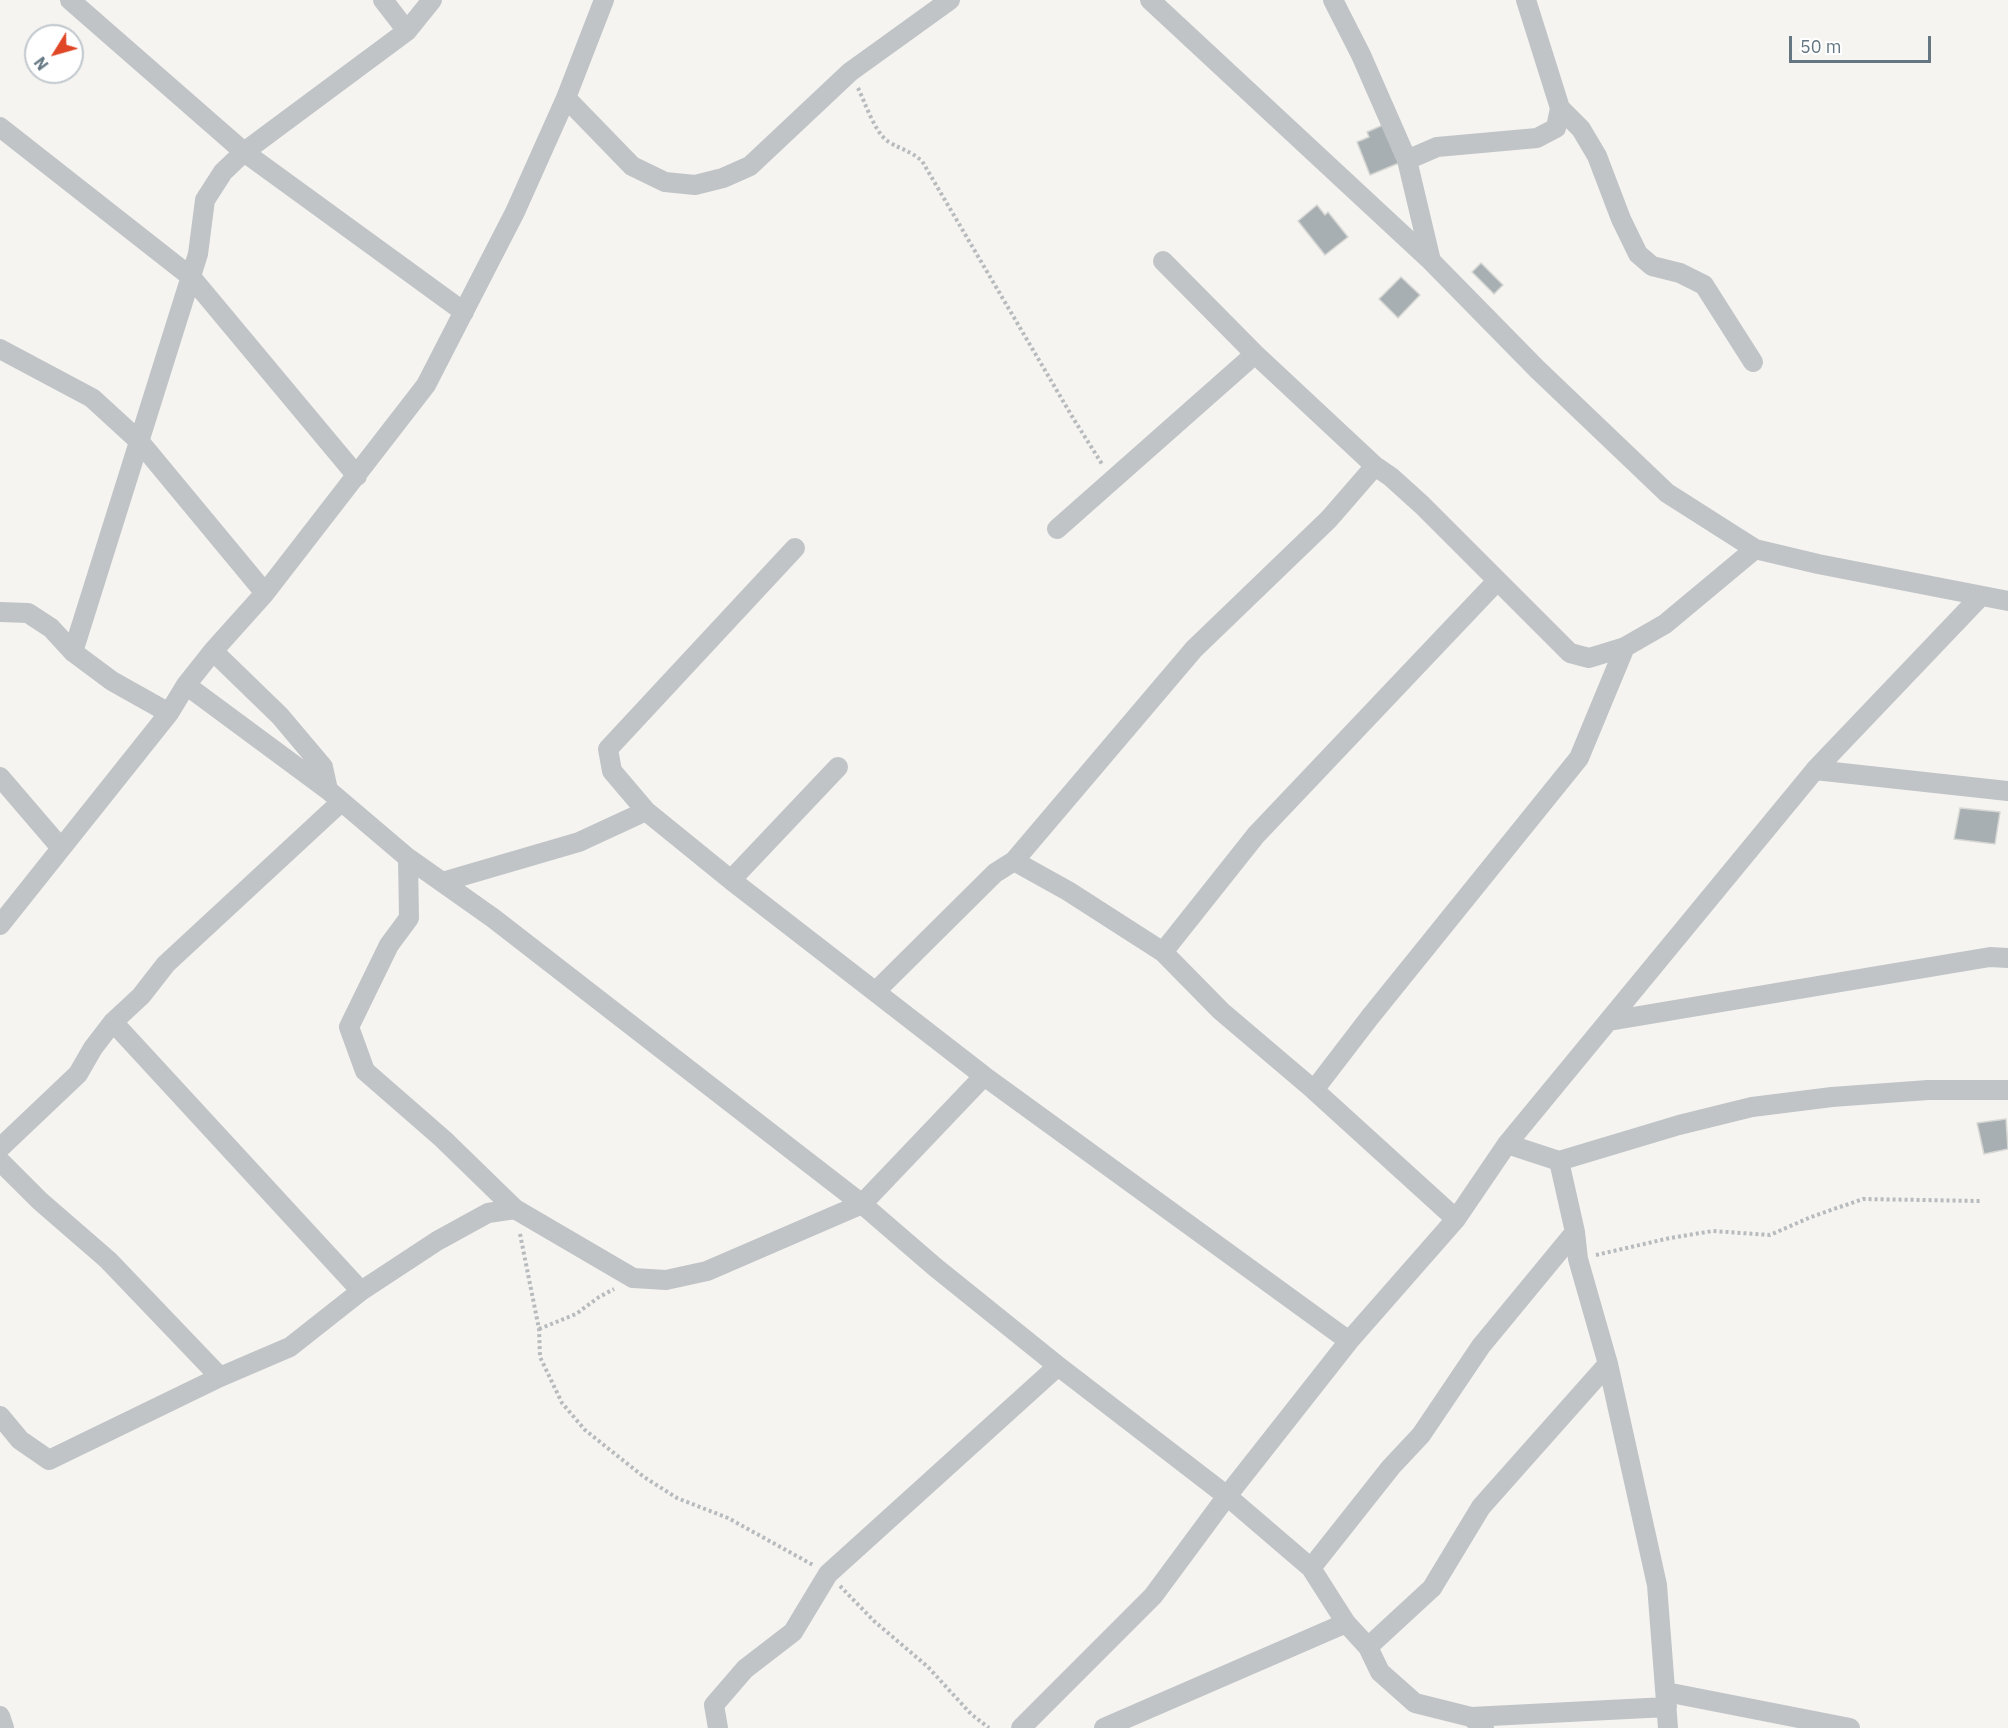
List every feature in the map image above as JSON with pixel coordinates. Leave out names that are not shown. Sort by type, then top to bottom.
[{"type":"street","points":[[70,0],[244,152],[464,312]]},
{"type":"street","points":[[383,0],[407,31]]},
{"type":"street","points":[[72,652],[198,254],[205,200],[223,172],[244,152],[407,31],[432,0]]},
{"type":"street","points":[[0,925],[169,713],[186,685],[265,593],[426,385],[515,212],[566,98],[604,0]]},
{"type":"street","points":[[566,98],[632,166],[665,182],[695,185],[723,178],[750,166],[850,72],[950,0]]},
{"type":"street","points":[[1150,0],[1431,261],[1537,369],[1667,493],[1755,549],[1818,564],[2008,601]]},
{"type":"street","points":[[1333,0],[1361,55],[1407,160],[1431,261]]},
{"type":"street","points":[[1526,0],[1560,108],[1581,129],[1598,156],[1621,219],[1638,254],[1652,266],[1680,273],[1704,285],[1753,362]]},
{"type":"street","points":[[1407,160],[1437,147],[1537,138],[1556,129],[1560,108]]},
{"type":"street","points":[[0,127],[191,277],[357,476]]},
{"type":"street","points":[[1163,261],[1255,354],[1375,466],[1422,505],[1570,653],[1589,658],[1625,646],[1665,624],[1755,549]]},
{"type":"street","points":[[0,349],[92,398],[139,441],[265,593]]},
{"type":"street","points":[[1057,529],[1255,354]]},
{"type":"street","points":[[876,991],[995,873],[1014,861],[1194,649],[1329,519],[1375,466]]},
{"type":"street","points":[[795,548],[608,749],[612,771],[646,811],[731,880],[984,1076],[1349,1341]]},
{"type":"street","points":[[1163,952],[1256,835],[1497,581]]},
{"type":"street","points":[[1021,1728],[1153,1596],[1227,1496],[1349,1341],[1456,1219],[1507,1144],[1815,770],[1982,596]]},
{"type":"street","points":[[0,612],[28,613],[51,628],[72,652],[112,681],[169,713]]},
{"type":"street","points":[[1314,1090],[1579,758],[1625,646]]},
{"type":"street","points":[[213,651],[280,716],[324,767],[335,796]]},
{"type":"street","points":[[186,685],[335,796],[408,858],[493,918],[862,1204],[934,1268],[1227,1496],[1311,1568],[1346,1623],[1368,1647],[1380,1672],[1415,1703],[1477,1723],[1667,1700],[1851,1728]]},
{"type":"street","points":[[731,880],[838,767]]},
{"type":"street","points":[[1815,770],[2008,791]]},
{"type":"street","points":[[0,777],[61,848]]},
{"type":"street","points":[[0,1148],[78,1074],[93,1048],[113,1022],[141,996],[166,964],[335,796]]},
{"type":"street","points":[[442,882],[579,842],[646,811]]},
{"type":"street","points":[[408,858],[409,918],[388,945],[349,1027],[365,1071],[443,1139],[515,1209],[633,1278],[666,1281],[707,1271],[862,1204],[984,1076]]},
{"type":"street","points":[[1014,861],[1068,891],[1163,952],[1221,1011],[1314,1090],[1456,1219]]},
{"type":"street","points":[[1609,1021],[1990,957],[2008,958]]},
{"type":"street","points":[[113,1022],[361,1291]]},
{"type":"street","points":[[1507,1144],[1559,1161],[1679,1125],[1752,1107],[1832,1097],[1928,1090],[2008,1090]]},
{"type":"street","points":[[0,1161],[40,1201],[108,1260],[220,1377]]},
{"type":"street","points":[[1559,1161],[1575,1232],[1578,1259],[1608,1364],[1657,1586],[1668,1728]]},
{"type":"street","points":[[0,1416],[20,1440],[49,1460],[220,1377],[290,1347],[361,1291],[437,1241],[488,1213],[515,1209]]},
{"type":"street","points":[[1311,1568],[1391,1467],[1421,1435],[1481,1346],[1575,1232]]},
{"type":"street","points":[[1368,1647],[1432,1588],[1481,1507],[1608,1364]]},
{"type":"street","points":[[718,1728],[714,1704],[745,1669],[793,1632],[828,1574],[1058,1366]]},
{"type":"street","points":[[1104,1728],[1346,1623]]},
{"type":"street","points":[[0,1716],[4,1728]]},
{"type":"path","points":[[850,72],[887,141],[910,151],[922,161],[1112,480]]},
{"type":"path","points":[[1578,1259],[1713,1232],[1770,1235],[1811,1217],[1863,1199],[1980,1201]]},
{"type":"path","points":[[515,1209],[539,1329],[540,1357],[562,1403],[585,1430],[644,1477],[677,1498],[728,1518],[828,1574],[874,1621],[928,1667],[971,1714],[989,1728]]},
{"type":"path","points":[[539,1329],[576,1314],[599,1297],[633,1278]]},
{"type":"building","points":[[1383,125],[1399,163],[1370,175],[1357,142],[1369,137],[1367,132]]},
{"type":"building","points":[[1317,205],[1325,215],[1328,212],[1348,237],[1325,255],[1298,221]]},
{"type":"building","points":[[1481,263],[1503,285],[1494,294],[1472,272]]},
{"type":"building","points":[[1401,277],[1420,295],[1398,318],[1379,299]]},
{"type":"building","points":[[1960,808],[2000,812],[1995,844],[1954,839]]},
{"type":"building","points":[[2006,1119],[2008,1149],[1984,1154],[1977,1123]]}]
